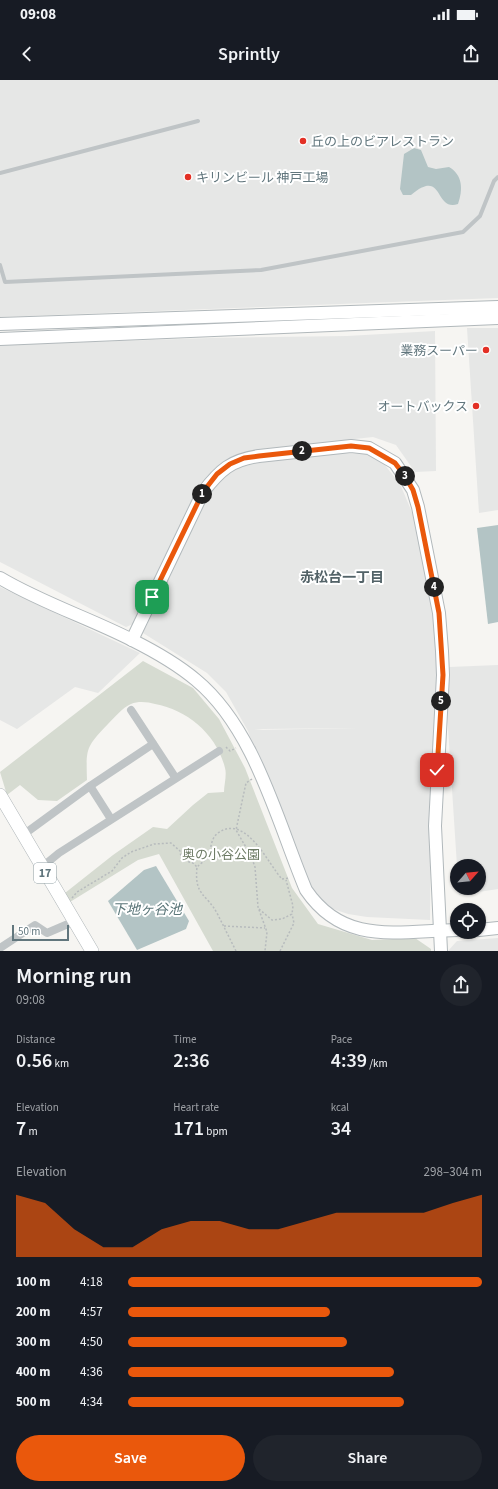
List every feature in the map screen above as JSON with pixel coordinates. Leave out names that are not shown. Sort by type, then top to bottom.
[{"type":"main road","name":"17","points":[[0,794],[92,951]]},
{"type":"street","points":[[0,324],[498,307]]},
{"type":"street","points":[[0,339],[498,318]]},
{"type":"street","points":[[132,640],[203,492],[217,474],[230,464],[244,458],[351,446],[369,448],[395,463],[413,490],[418,507],[439,613],[443,675],[435,826],[441,951]]},
{"type":"street","points":[[0,578],[132,640],[166,659],[196,680],[230,717],[247,744],[261,775],[306,890],[315,903],[330,917],[344,925],[380,932],[450,930]]},
{"type":"street","points":[[131,710],[175,777]]},
{"type":"street","points":[[23,835],[90,786],[153,744]]},
{"type":"street","points":[[42,868],[59,853],[175,777],[222,749]]},
{"type":"street","points":[[90,786],[111,819]]},
{"type":"street","points":[[0,948],[35,925],[48,933],[75,921]]},
{"type":"street","points":[[486,929],[498,928]]},
{"type":"lane","points":[[0,173],[198,121]]},
{"type":"lane","points":[[0,265],[5,282],[261,270],[463,232],[480,216],[494,181],[498,177]]},
{"type":"path","points":[[222,749],[230,751],[247,744]]},
{"type":"path","points":[[261,775],[246,783],[236,830],[251,856],[255,867],[258,907],[265,928],[267,941],[265,951]]},
{"type":"path","points":[[236,951],[224,926],[220,922],[218,915],[200,893],[196,884],[197,867],[208,856],[213,839],[218,833],[227,830],[236,830],[246,833],[255,840],[272,869],[282,879],[300,876]]},
{"type":"path","points":[[64,903],[112,871],[122,858],[154,844],[171,843],[180,851],[181,857],[186,861],[193,863],[197,867]]},
{"type":"path","points":[[280,951],[294,923],[292,914],[293,906],[286,879]]},
{"type":"path","points":[[258,907],[272,920],[282,919],[292,914]]},
{"type":"path","points":[[224,926],[265,928]]},
{"type":"shaded area","name":"キリンビール 神戸工場","points":[[0,80],[498,80],[498,298],[0,317]]},
{"type":"shaded area","points":[[467,328],[498,328],[498,510],[479,513]]},
{"type":"shaded area","points":[[435,331],[436,471],[415,472],[396,445],[373,437],[255,450],[235,456],[214,469],[199,485],[133,624],[126,627],[0,562],[0,345],[210,338],[347,336]]},
{"type":"shaded area","points":[[335,453],[367,454],[384,464],[400,484],[414,517],[436,628],[438,676],[431,797],[430,920],[367,917],[348,914],[333,909],[322,900],[311,885],[265,778],[248,731],[226,692],[207,673],[143,633],[212,487],[239,467],[295,456]],"holes":[[[357,728],[254,730],[263,729]]]},
{"type":"shaded area","points":[[0,587],[140,653],[98,693],[75,687],[17,729],[0,720]]},
{"type":"shaded area","points":[[498,665],[498,889],[486,891],[486,859],[457,859],[447,712],[449,667]]},
{"type":"shaded area","points":[[498,938],[498,951],[448,951],[457,941]]},
{"type":"green space","name":"奥の小谷公園","points":[[143,661],[193,688],[219,719],[245,768],[292,888],[318,924],[372,940],[415,938],[431,949],[431,951],[213,951],[159,854],[138,860],[70,902],[65,893],[113,855],[153,827],[167,829],[208,793],[224,792],[226,771],[221,756],[208,735],[190,718],[179,712],[152,703],[140,702],[131,704],[125,708],[95,738],[91,743],[87,754],[87,780],[57,801],[38,800],[20,785],[7,795],[0,772]]},
{"type":"water","points":[[414,148],[421,150],[428,167],[436,169],[449,167],[454,170],[461,183],[461,193],[458,204],[450,205],[445,202],[434,188],[429,186],[422,188],[411,195],[403,195],[400,189],[404,154]]},
{"type":"water","points":[[498,525],[498,622],[488,624],[477,528]]},
{"type":"water","name":"下地ヶ谷池","points":[[156,866],[189,921],[186,929],[137,950],[108,901],[144,870]]},
{"type":"place","name":"丘の上のビアレストラン","points":[[303,141]]},
{"type":"place","name":"キリンビール 神戸工場","points":[[188,177]]},
{"type":"place","name":"業務スーパー","points":[[486,350]]},
{"type":"place","name":"オートバックス","points":[[476,406]]},
{"type":"district","name":"赤松台一丁目","points":[[342,577]]},
{"type":"route","points":[[152,597],[203,492],[217,474],[230,464],[244,458],[351,446],[369,448],[383,455],[395,463],[413,490],[431,565],[439,613],[443,675],[437,770]]}]
